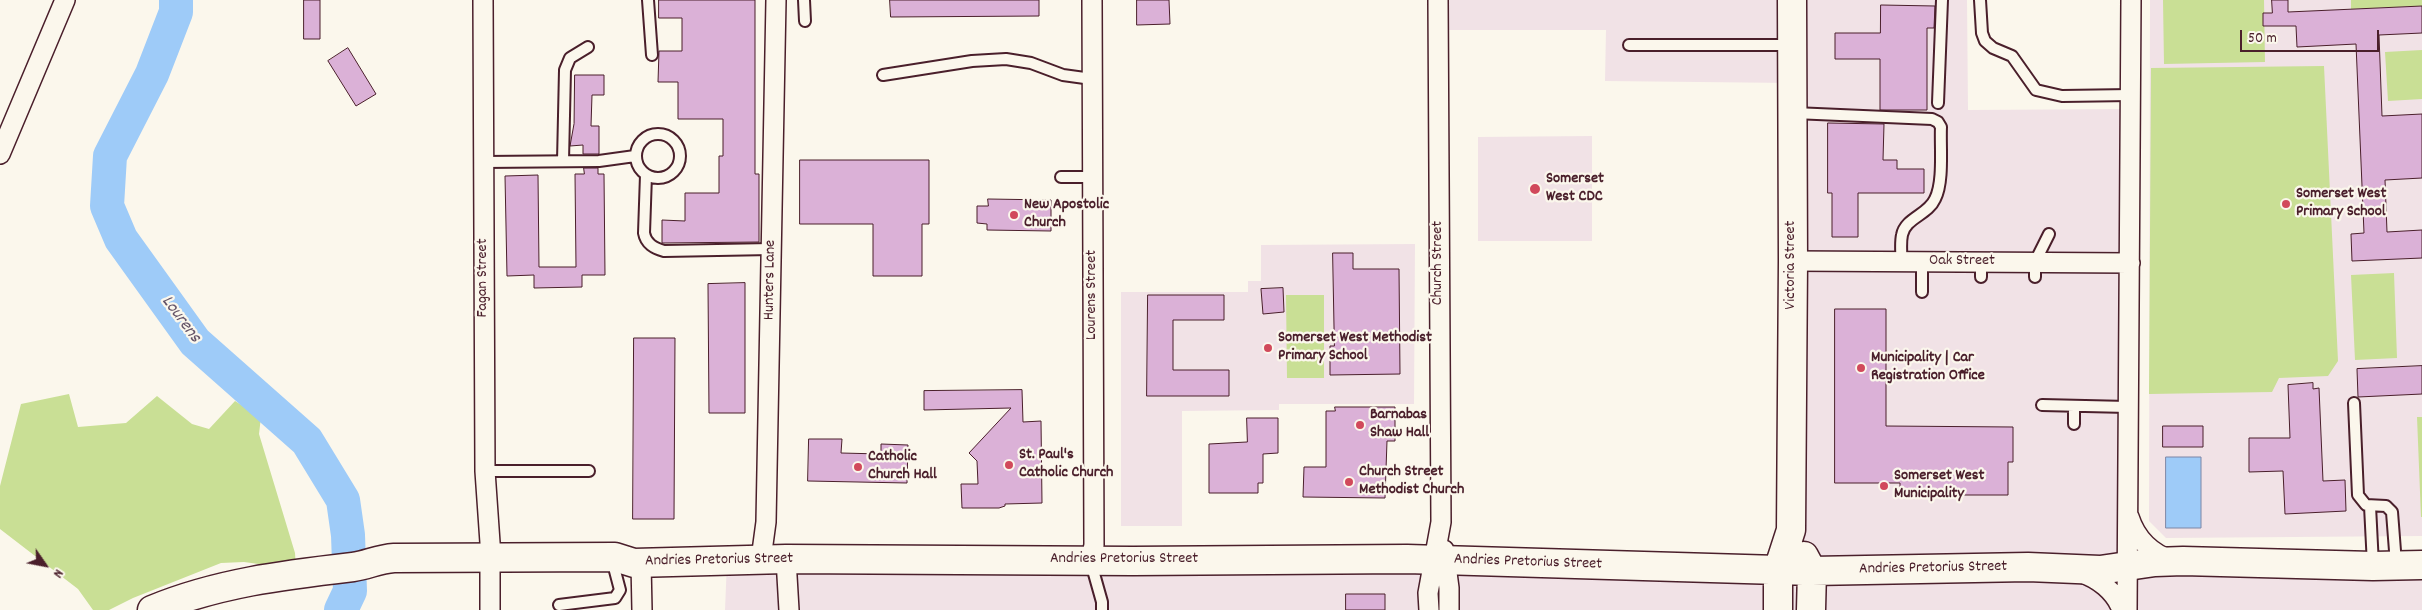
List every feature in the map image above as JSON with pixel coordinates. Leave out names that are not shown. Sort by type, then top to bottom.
[{"type":"street","points":[[0,154],[65,0]]},
{"type":"street","name":"Fagan Street","points":[[483,0],[485,471],[491,564],[490,610]]},
{"type":"street","name":"Hunters Lane","points":[[776,0],[766,522],[773,559],[789,610]]},
{"type":"street","name":"Lourens Street","points":[[1091,559],[1094,545],[1092,0]]},
{"type":"street","name":"Church Street","points":[[1438,0],[1440,560],[1449,610]]},
{"type":"street","name":"Victoria Street","points":[[1778,610],[1778,570],[1791,530],[1792,0]]},
{"type":"street","points":[[2127,610],[2131,0]]},
{"type":"street","name":"Oak Street","points":[[1793,262],[1922,262],[1981,270],[2035,270],[2130,263]]},
{"type":"street","points":[[2128,513],[2135,531],[2148,547],[2161,556],[2175,562]]},
{"type":"street","name":"Victoria Street","points":[[1791,530],[1812,571],[1811,610]]},
{"type":"street","name":"Andries Pretorius Street","points":[[152,610],[178,599],[228,585],[284,575],[371,566],[491,564],[615,557],[630,566],[773,559],[1440,560],[1812,571],[2028,567],[2100,570],[2175,562],[2397,565]]},
{"type":"street","name":"Church Street","points":[[1429,610],[1428,593],[1440,560]]},
{"type":"street","points":[[630,566],[642,610]]},
{"type":"street","points":[[2069,570],[2087,575],[2104,585],[2113,594],[2122,610]]},
{"type":"lane","points":[[648,0],[652,55]]},
{"type":"lane","points":[[804,0],[805,21]]},
{"type":"lane","points":[[1938,103],[1942,0]]},
{"type":"lane","points":[[1980,0],[1982,32],[1985,41],[1993,48],[2012,56],[2036,90],[2062,96],[2131,95]]},
{"type":"lane","points":[[1629,45],[1792,45]]},
{"type":"lane","points":[[563,161],[565,70],[570,58],[588,47]]},
{"type":"lane","points":[[883,74],[972,61],[1006,59],[1031,62],[1063,75],[1092,79]]},
{"type":"lane","points":[[1792,113],[1932,119],[1938,122],[1940,127],[1939,186],[1936,198],[1927,210],[1904,229],[1902,235],[1902,262]]},
{"type":"lane","points":[[662,134],[675,141],[680,156],[675,170],[662,178],[646,175],[640,170],[635,156],[640,142],[647,136],[662,134]]},
{"type":"lane","points":[[484,162],[599,160],[635,156]]},
{"type":"lane","points":[[646,175],[644,233],[647,241],[652,246],[664,251],[771,249]]},
{"type":"lane","points":[[1061,177],[1092,177]]},
{"type":"lane","points":[[2035,270],[2049,234]]},
{"type":"lane","points":[[1922,262],[1922,292]]},
{"type":"lane","points":[[2354,403],[2358,495],[2362,503],[2370,506],[2386,506],[2392,512],[2397,565]]},
{"type":"lane","points":[[2042,405],[2128,407]]},
{"type":"lane","points":[[2074,406],[2074,424]]},
{"type":"lane","points":[[485,471],[589,471]]},
{"type":"lane","points":[[2370,506],[2397,565]]},
{"type":"lane","points":[[1091,559],[1102,602],[1102,610]]},
{"type":"lane","points":[[560,605],[616,598],[630,566]]},
{"type":"shaded area","points":[[1438,0],[1967,0],[1968,110],[2130,109],[2126,567],[2422,566],[2422,610],[725,610],[727,561],[1794,573],[1792,83],[1605,81],[1606,30],[1438,30]]},
{"type":"shaded area","name":"Somerset West Primary School","points":[[2150,0],[2422,0],[2422,536],[2166,538],[2149,521]]},
{"type":"shaded area","name":"Somerset West CDC","points":[[1592,136],[1592,241],[1478,241],[1478,137]]},
{"type":"shaded area","name":"Somerset West Methodist Primary School","points":[[1415,244],[1414,404],[1279,404],[1279,410],[1182,411],[1182,526],[1121,526],[1121,292],[1248,292],[1248,281],[1261,281],[1261,245]]},
{"type":"green space","points":[[2163,0],[2264,0],[2265,62],[2164,64]]},
{"type":"green space","points":[[2351,0],[2422,0],[2422,6],[2351,9]]},
{"type":"green space","points":[[2422,50],[2422,99],[2388,101],[2385,52]]},
{"type":"green space","points":[[2324,66],[2338,361],[2328,376],[2279,378],[2272,392],[2149,394],[2151,68]]},
{"type":"green space","points":[[2394,273],[2397,358],[2355,360],[2351,275]]},
{"type":"green space","points":[[1286,295],[1324,295],[1324,378],[1287,378]]},
{"type":"green space","points":[[69,394],[78,427],[126,423],[157,396],[192,424],[209,429],[235,401],[261,417],[259,434],[295,553],[296,569],[244,562],[221,563],[133,598],[109,610],[93,610],[78,589],[0,529],[0,486],[21,404]]},
{"type":"green space","points":[[2417,417],[2422,417],[2422,517],[2421,517]]},
{"type":"water","points":[[2166,457],[2201,457],[2201,528],[2166,528]]},
{"type":"building","points":[[304,0],[320,0],[320,39],[304,39]]},
{"type":"building","points":[[659,0],[755,0],[755,174],[759,174],[759,242],[662,243],[662,220],[685,221],[685,193],[719,193],[719,156],[723,156],[723,119],[678,119],[678,82],[658,82],[659,51],[682,51],[682,18],[659,18]]},
{"type":"building","points":[[890,0],[1039,0],[1039,16],[891,17]]},
{"type":"building","points":[[1137,0],[1169,0],[1170,24],[1137,25]]},
{"type":"building","points":[[2272,0],[2288,0],[2288,12],[2422,6],[2422,33],[2379,35],[2382,116],[2422,114],[2422,178],[2385,180],[2387,232],[2422,230],[2422,258],[2352,261],[2351,234],[2364,233],[2356,44],[2297,47],[2296,26],[2263,26],[2263,13],[2272,13]]},
{"type":"building","points":[[1881,5],[1935,6],[1934,28],[1927,28],[1927,110],[1880,110],[1880,59],[1835,59],[1835,33],[1880,33]]},
{"type":"building","points":[[348,48],[376,94],[356,106],[328,61]]},
{"type":"building","points":[[575,75],[604,75],[604,95],[592,95],[591,126],[599,126],[599,154],[583,154],[583,145],[570,146],[574,124]]},
{"type":"building","points":[[1828,123],[1884,124],[1883,160],[1897,160],[1897,169],[1924,169],[1924,193],[1858,193],[1858,237],[1832,237],[1832,193],[1828,193]]},
{"type":"building","points":[[800,160],[929,160],[929,224],[922,224],[922,276],[873,276],[873,224],[800,224]]},
{"type":"building","points":[[584,168],[598,168],[598,174],[604,174],[605,275],[582,275],[582,287],[534,288],[534,275],[507,276],[505,176],[538,175],[539,267],[576,267],[575,174],[584,174]]},
{"type":"building","name":"New Apostolic Church","points":[[988,199],[1051,200],[1051,231],[987,230],[987,224],[977,223],[977,206],[988,206]]},
{"type":"building","points":[[1333,253],[1353,253],[1353,269],[1399,269],[1400,374],[1330,375],[1330,346],[1334,346]]},
{"type":"building","points":[[745,283],[745,413],[709,413],[708,284]]},
{"type":"building","points":[[1283,288],[1284,312],[1263,314],[1261,289]]},
{"type":"building","points":[[1148,295],[1224,295],[1224,320],[1173,320],[1173,370],[1229,370],[1229,396],[1147,396]]},
{"type":"building","name":"Municipality | Car Registration Office","points":[[1835,309],[1886,309],[1886,426],[2013,427],[2013,462],[2008,462],[2008,495],[1900,495],[1900,483],[1835,483]]},
{"type":"building","points":[[634,338],[675,338],[674,519],[633,519]]},
{"type":"building","points":[[2422,366],[2422,394],[2358,397],[2357,369]]},
{"type":"building","points":[[2313,383],[2313,389],[2319,388],[2323,481],[2345,480],[2346,511],[2285,514],[2283,471],[2249,472],[2249,438],[2290,438],[2288,385]]},
{"type":"building","name":"St. Paul's Catholic Church","points":[[1022,390],[1023,422],[1041,421],[1042,503],[1005,504],[1005,506],[999,508],[962,508],[961,484],[978,484],[977,461],[969,453],[1011,408],[924,410],[924,391]]},
{"type":"building","points":[[1335,407],[1395,407],[1395,441],[1387,441],[1385,498],[1303,497],[1304,467],[1326,467],[1326,411],[1335,411]]},
{"type":"building","points":[[1247,418],[1278,418],[1278,453],[1263,454],[1263,483],[1258,483],[1258,493],[1209,493],[1209,444],[1247,442]]},
{"type":"building","points":[[2163,426],[2203,426],[2203,447],[2163,447]]},
{"type":"building","name":"Catholic Church Hall","points":[[809,439],[842,439],[841,453],[881,454],[881,444],[908,445],[907,483],[808,481]]},
{"type":"building","points":[[1346,594],[1385,594],[1385,610],[1346,610]]},
{"type":"waterway","name":"Lourens","points":[[176,0],[176,12],[152,74],[110,156],[107,206],[121,239],[195,342],[307,441],[343,500],[348,535],[350,591],[341,610]]},
{"type":"place","name":"Somerset West CDC","points":[[1535,189]]},
{"type":"place","name":"Somerset West Primary School","points":[[2286,204]]},
{"type":"place","name":"New Apostolic Church","points":[[1014,215]]},
{"type":"place","name":"Somerset West Methodist Primary School","points":[[1268,348]]},
{"type":"place","name":"Municipality | Car Registration Office","points":[[1861,368]]},
{"type":"place","name":"Barnabas Shaw Hall","points":[[1360,425]]},
{"type":"place","name":"St. Paul's Catholic Church","points":[[1009,465]]},
{"type":"place","name":"Catholic Church Hall","points":[[858,467]]},
{"type":"place","name":"Church Street Methodist Church","points":[[1349,482]]},
{"type":"place","name":"Somerset West Municipality","points":[[1884,486]]}]
